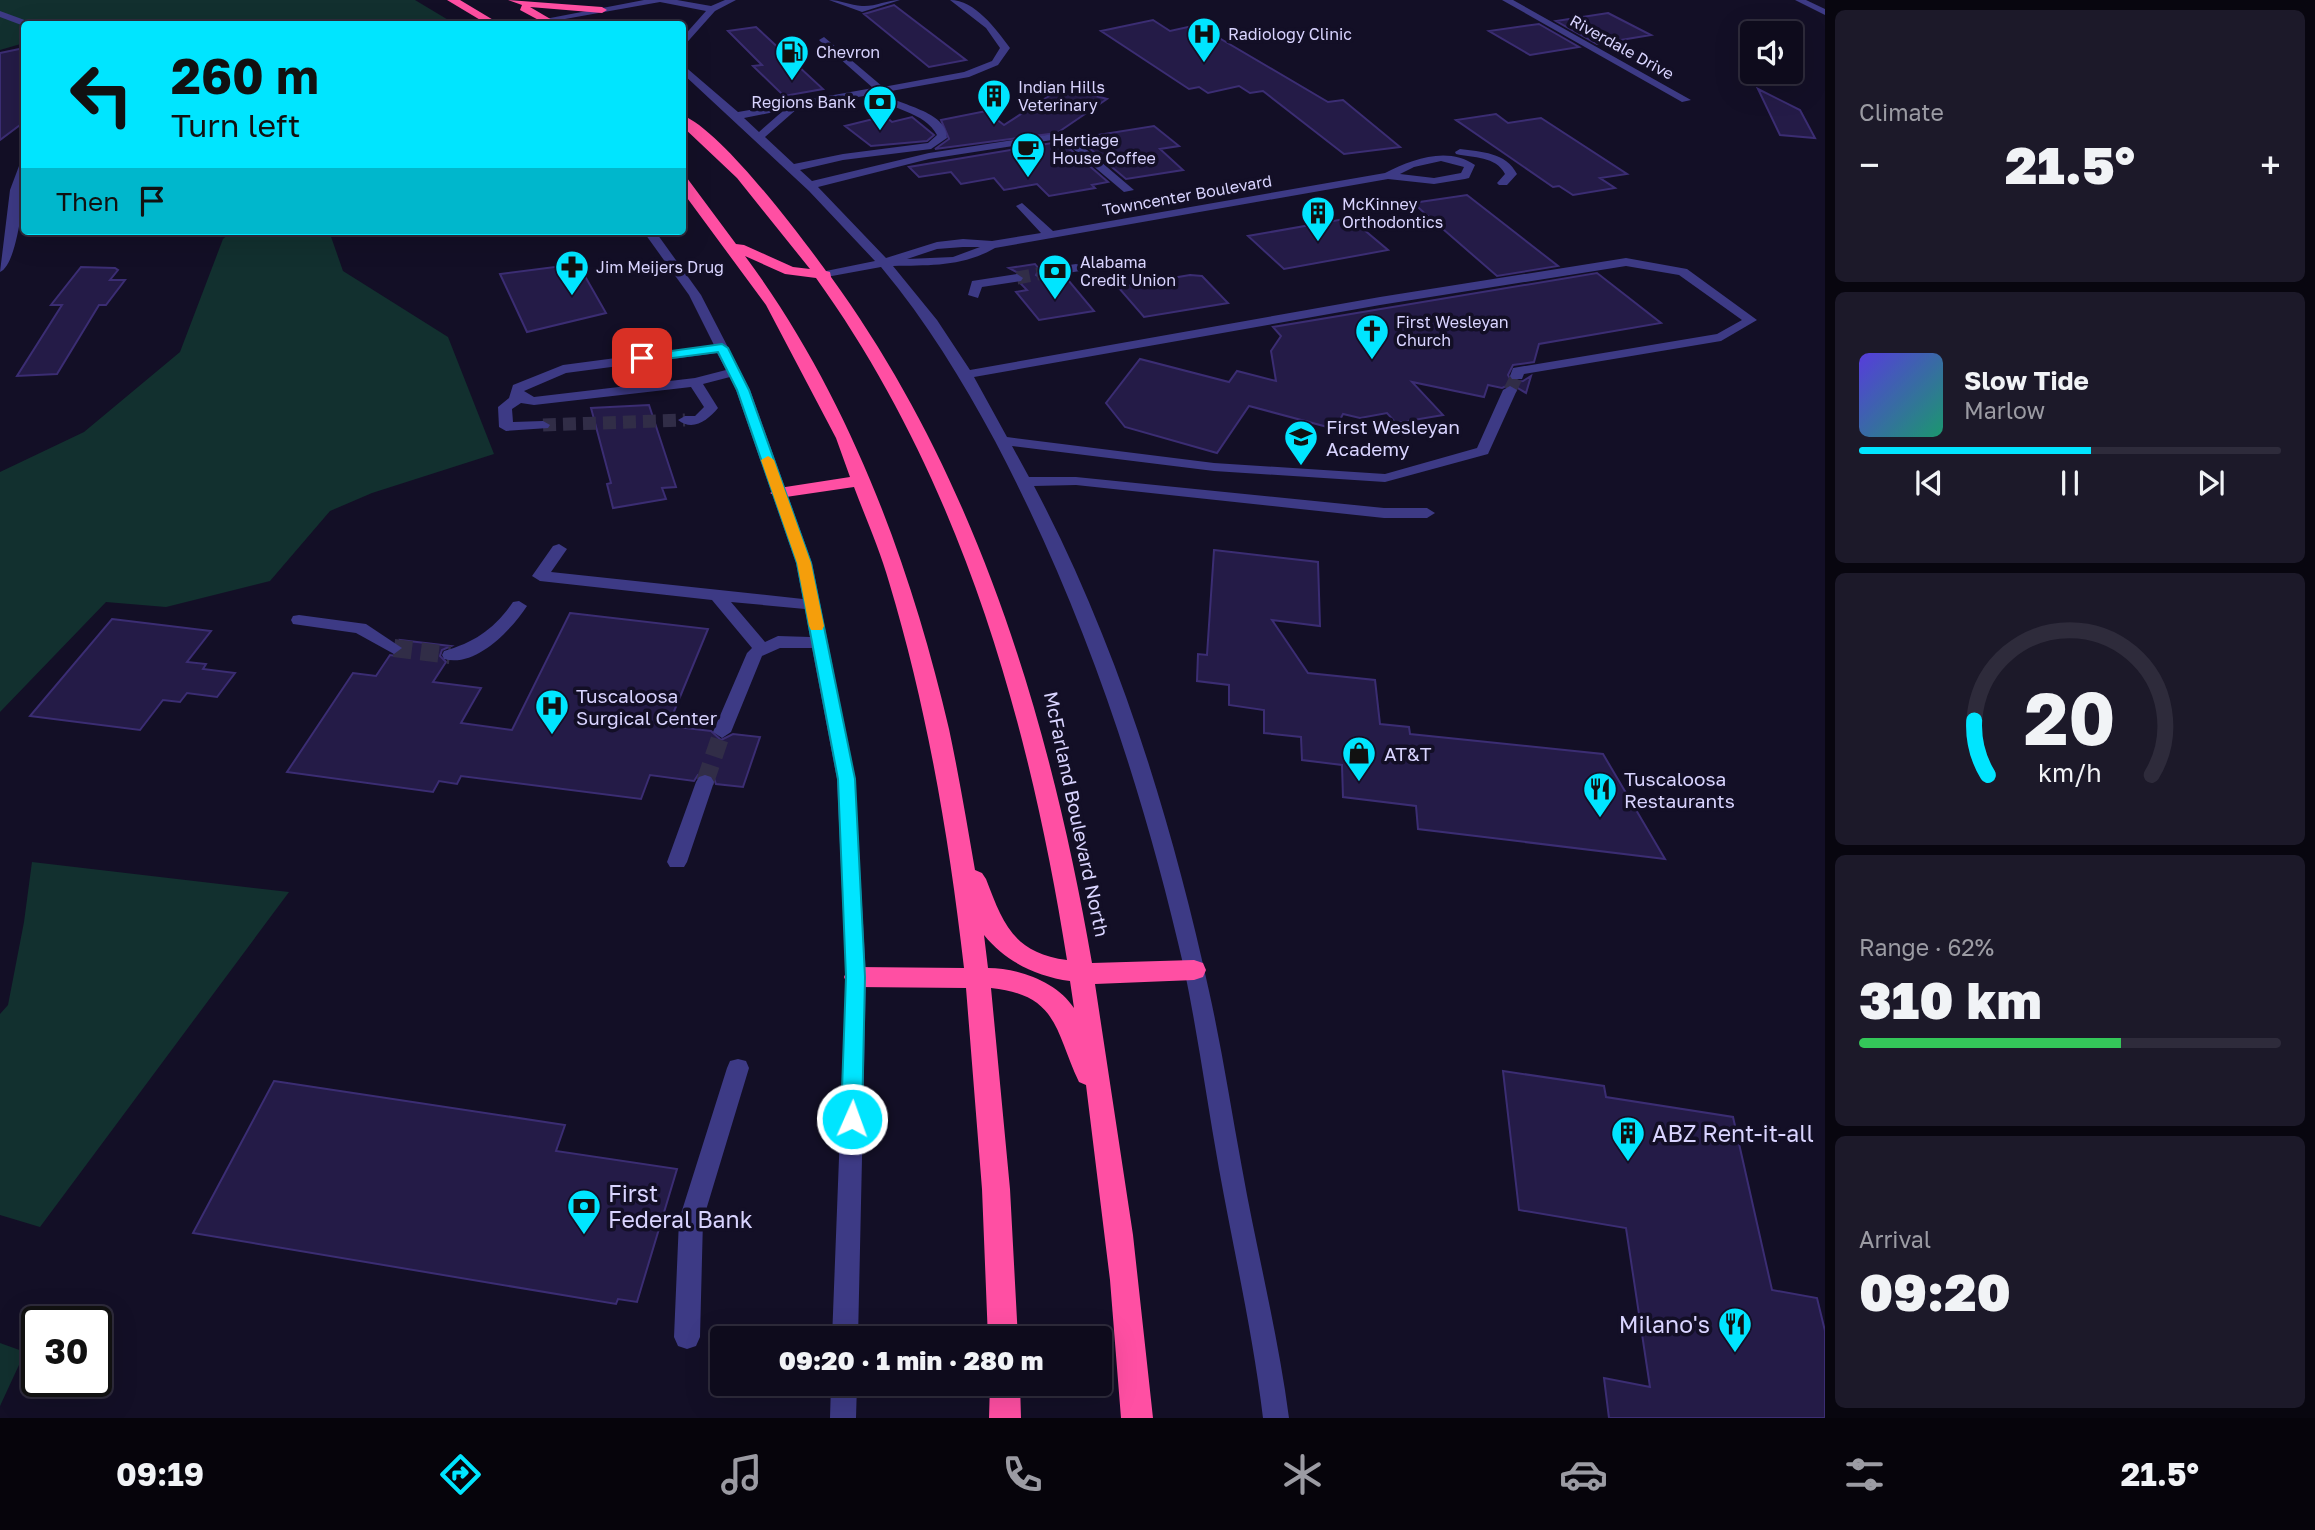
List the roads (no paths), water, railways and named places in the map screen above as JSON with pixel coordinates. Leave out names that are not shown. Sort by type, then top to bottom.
[{"type":"highway","points":[[452,0],[489,21]]},
{"type":"highway","points":[[511,0],[545,6],[602,10]]},
{"type":"highway","points":[[511,0],[548,21]]},
{"type":"highway","name":"McFarland Boulevard North","points":[[686,123],[762,197],[825,275],[859,325],[915,424],[969,539],[994,606],[1041,766],[1063,862],[1104,1119],[1138,1418]]},
{"type":"highway","points":[[686,186],[734,246],[799,348],[862,481],[902,595],[921,660],[939,732],[980,979],[1002,1326]]},
{"type":"highway","points":[[734,246],[790,271],[825,275]]},
{"type":"highway","points":[[779,493],[862,481]]},
{"type":"highway","points":[[958,842],[985,914],[1007,944],[1023,956],[1054,970],[1194,970]]},
{"type":"highway","points":[[856,977],[1008,979],[1027,985],[1058,1005],[1068,1020],[1104,1119]]},
{"type":"highway","points":[[1004,1396],[1005,1418]]},
{"type":"street","points":[[554,21],[661,0],[712,9]]},
{"type":"street","points":[[686,40],[712,9],[732,0]]},
{"type":"street","points":[[833,0],[862,9],[896,0]]},
{"type":"street","points":[[735,116],[966,75],[995,63],[1005,48],[989,26],[954,0]]},
{"type":"street","name":"Riverdale Drive","points":[[1506,0],[1686,100]]},
{"type":"street","points":[[1799,0],[1825,12]]},
{"type":"street","points":[[0,14],[21,22]]},
{"type":"street","points":[[792,168],[843,157],[930,146],[943,136],[940,128],[924,114],[890,104],[824,40]]},
{"type":"street","points":[[686,70],[811,185],[886,263],[933,324],[965,375],[1024,482],[1068,575],[1122,713],[1194,970],[1276,1418]]},
{"type":"street","points":[[758,138],[776,120],[801,103]]},
{"type":"street","points":[[811,185],[929,156],[1053,137],[1076,146],[1128,190]]},
{"type":"street","points":[[1461,152],[1500,161],[1509,168],[1511,174],[1503,183]]},
{"type":"street","points":[[1441,159],[1470,165],[1465,176],[1434,181],[1388,176],[1411,164],[1441,159]]},
{"type":"street","points":[[0,268],[13,241],[18,179],[21,172]]},
{"type":"street","name":"Towncenter Boulevard","points":[[825,275],[886,263],[927,265],[976,256],[992,245],[1388,176]]},
{"type":"street","points":[[1022,206],[1050,235]]},
{"type":"street","points":[[652,235],[695,295],[734,372],[804,563],[846,779],[856,977],[845,1326]]},
{"type":"street","points":[[965,375],[1366,304],[1626,262],[1683,272],[1751,320],[1721,337],[1518,371],[1483,451],[1385,478],[1214,467],[1001,440]]},
{"type":"street","points":[[1043,273],[1076,268]]},
{"type":"street","points":[[974,295],[976,284],[1017,278]]},
{"type":"street","points":[[543,425],[506,427],[505,407],[516,398],[563,374],[722,348]]},
{"type":"street","points":[[516,398],[534,401],[695,382],[734,372]]},
{"type":"street","points":[[563,374],[566,397]]},
{"type":"street","points":[[685,420],[699,420],[711,408],[695,382]]},
{"type":"street","points":[[1024,482],[1076,481],[1384,513],[1427,513]]},
{"type":"street","points":[[559,549],[540,576],[812,606]]},
{"type":"street","points":[[718,596],[761,648]]},
{"type":"street","points":[[450,655],[475,648],[496,636],[519,606]]},
{"type":"street","points":[[299,620],[360,628],[394,648]]},
{"type":"street","points":[[722,732],[750,658],[761,648],[778,642],[820,643]]},
{"type":"street","points":[[677,862],[705,782]]},
{"type":"street","points":[[687,1337],[691,1220],[738,1068]]},
{"type":"street","points":[[843,1418],[844,1396]]},
{"type":"tunnel","points":[[1017,278],[1043,273]]},
{"type":"tunnel","points":[[1510,390],[1517,376]]},
{"type":"tunnel","points":[[543,425],[685,420]]},
{"type":"tunnel","points":[[394,648],[450,655]]},
{"type":"tunnel","points":[[705,782],[722,732]]},
{"type":"place","name":"Radiology Clinic","points":[[1204,64]]},
{"type":"place","name":"Chevron","points":[[792,82]]},
{"type":"place","name":"Indian Hills Veterinary","points":[[994,126]]},
{"type":"place","name":"Regions Bank","points":[[880,132]]},
{"type":"place","name":"Hertiage House Coffee","points":[[1028,179]]},
{"type":"place","name":"McKinney Orthodontics","points":[[1318,243]]},
{"type":"place","name":"Jim Meijers Drug","points":[[572,297]]},
{"type":"place","name":"Alabama Credit Union","points":[[1055,301]]},
{"type":"place","name":"First Wesleyan Church","points":[[1372,361]]},
{"type":"place","name":"First Wesleyan Academy","points":[[1301,467]]},
{"type":"place","name":"Tuscaloosa Surgical Center","points":[[552,736]]},
{"type":"place","name":"AT&T","points":[[1359,783]]},
{"type":"place","name":"Tuscaloosa Restaurants","points":[[1600,819]]},
{"type":"place","name":"ABZ Rent-it-all","points":[[1628,1163]]},
{"type":"place","name":"First Federal Bank","points":[[584,1236]]},
{"type":"place","name":"Milano's","points":[[1735,1354]]}]
